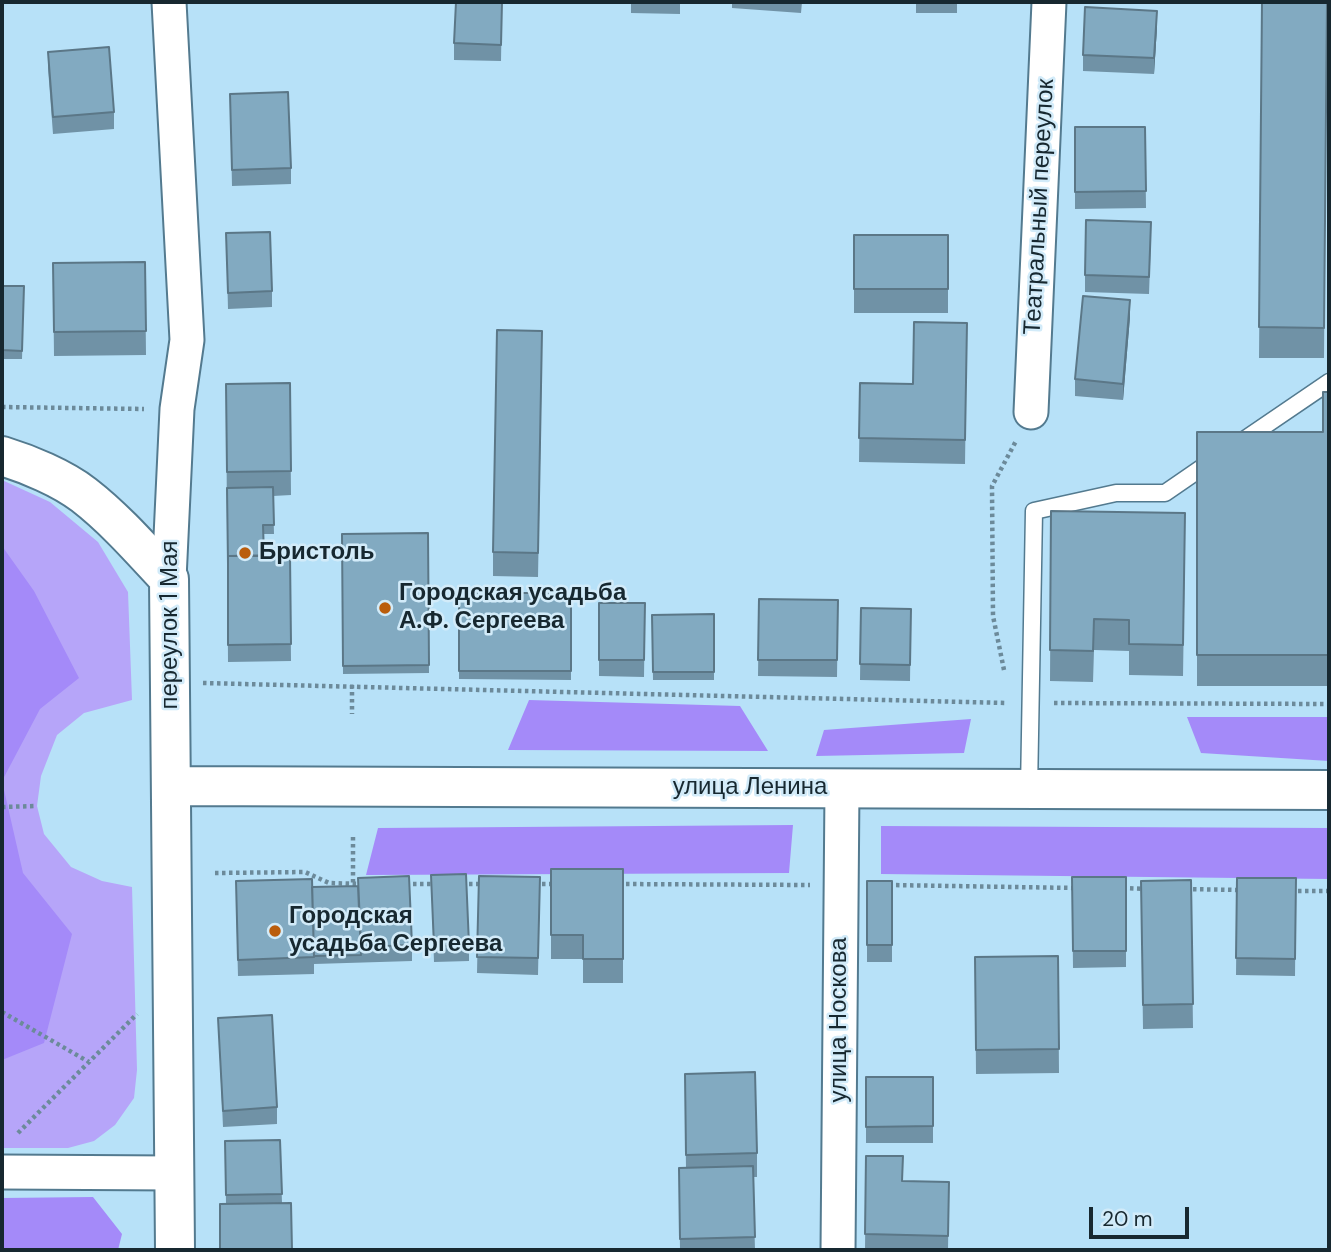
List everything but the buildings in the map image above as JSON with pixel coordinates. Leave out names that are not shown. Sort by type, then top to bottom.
[{"type":"main road","points":[[2,456],[27,463],[83,494],[169,579]]},
{"type":"main road","name":"переулок 1 Мая","points":[[169,579],[175,1250]]},
{"type":"main road","name":"улица Ленина","points":[[171,786],[1329,790]]},
{"type":"street","name":"переулок 1 Мая","points":[[169,2],[187,340],[177,409],[169,579]]},
{"type":"street","name":"Театральный переулок","points":[[1031,412],[1049,2]]},
{"type":"street","name":"улица Носкова","points":[[838,1250],[842,789]]},
{"type":"street","points":[[2,1172],[173,1173]]},
{"type":"lane","points":[[1029,790],[1034,511],[1116,493],[1165,492],[1329,382]]},
{"type":"path","points":[[2,407],[177,409]]},
{"type":"path","points":[[1006,678],[993,616],[992,485],[1031,412]]},
{"type":"path","points":[[202,682],[1011,703],[1008,691]]},
{"type":"path","points":[[352,685],[352,714]]},
{"type":"path","points":[[1032,703],[1329,704]]},
{"type":"path","points":[[2,807],[37,806]]},
{"type":"path","points":[[353,837],[353,884]]},
{"type":"path","points":[[215,873],[304,872],[328,883],[367,884]]},
{"type":"path","points":[[395,884],[437,884]]},
{"type":"path","points":[[451,884],[493,884]]},
{"type":"path","points":[[534,884],[562,884]]},
{"type":"path","points":[[618,884],[1078,888]]},
{"type":"path","points":[[1120,888],[1148,889]]},
{"type":"path","points":[[1176,889],[1245,890]]},
{"type":"path","points":[[1287,891],[1329,891]]},
{"type":"path","points":[[19,1133],[141,1010]]},
{"type":"path","points":[[2,1012],[90,1062]]},
{"type":"shaded area","points":[[2,480],[50,502],[98,542],[128,592],[132,700],[84,713],[57,735],[41,776],[37,806],[44,834],[71,867],[102,881],[132,887],[137,1070],[134,1098],[115,1125],[94,1141],[68,1148],[2,1148]]},
{"type":"shaded area","points":[[2,546],[34,591],[79,678],[40,709],[2,781]]},
{"type":"shaded area","points":[[529,700],[740,706],[768,751],[508,750]]},
{"type":"shaded area","points":[[1187,717],[1329,717],[1329,761],[1201,753]]},
{"type":"shaded area","points":[[971,719],[964,753],[816,756],[824,730]]},
{"type":"shaded area","points":[[2,781],[23,873],[72,934],[44,1043],[2,1060]]},
{"type":"shaded area","points":[[793,825],[789,873],[366,875],[378,828]]},
{"type":"shaded area","points":[[881,826],[1329,828],[1329,879],[881,874]]},
{"type":"shaded area","points":[[93,1197],[122,1234],[118,1250],[2,1250],[2,1198]]},
{"type":"place","name":"Бристоль","points":[[245,553]]},
{"type":"place","name":"Городская усадьба А.Ф. Сергеева","points":[[385,608]]},
{"type":"place","name":"Городская усадьба Сергеева","points":[[275,931]]}]
